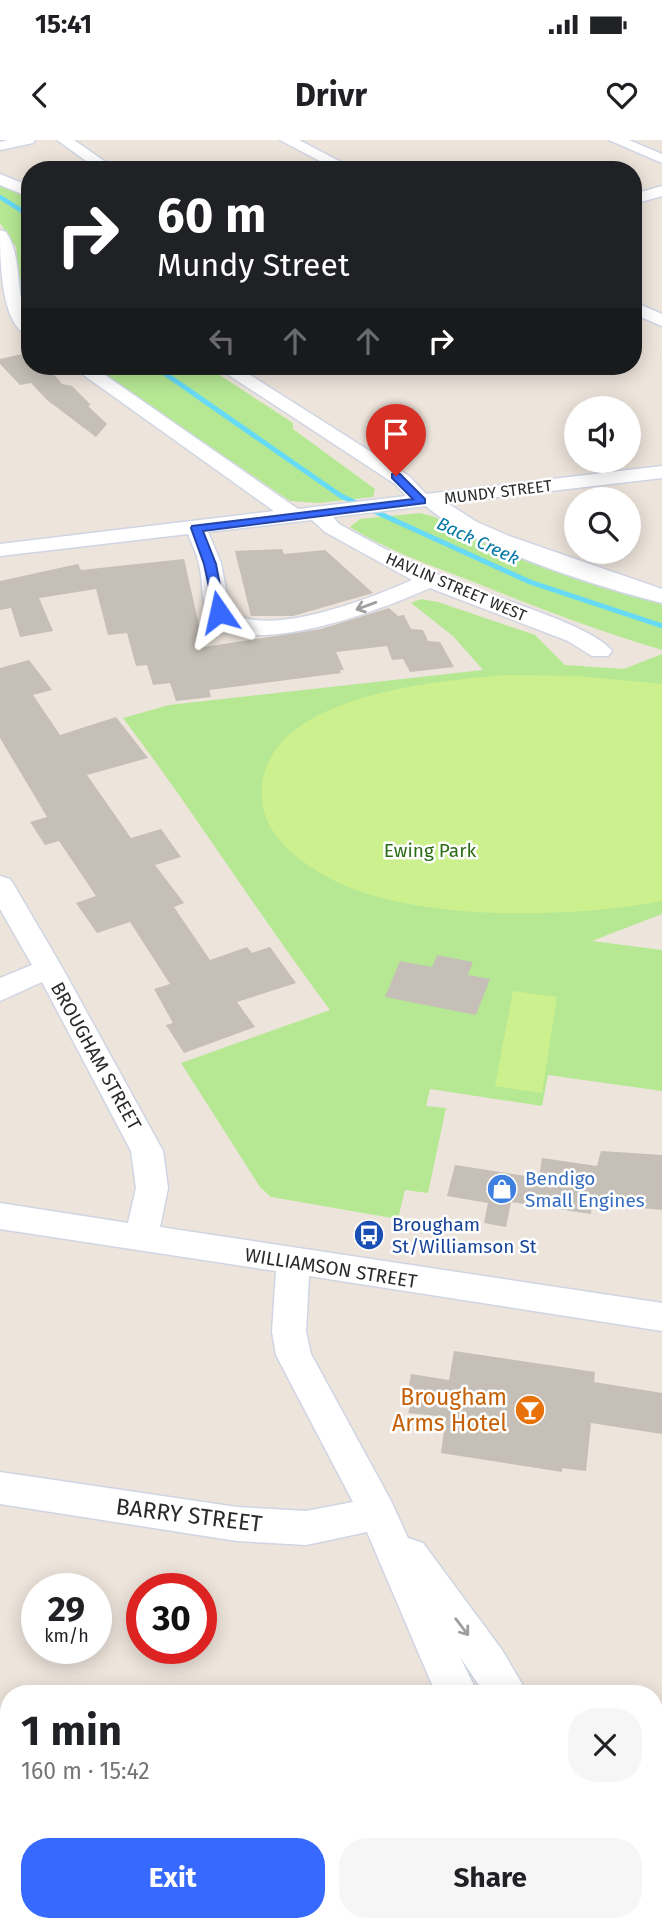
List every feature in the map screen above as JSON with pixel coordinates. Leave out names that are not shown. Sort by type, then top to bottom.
[{"type":"street","points":[[0,146],[28,140]]},
{"type":"street","points":[[64,140],[96,161]]},
{"type":"street","points":[[287,140],[330,161]]},
{"type":"street","points":[[616,140],[662,159]]},
{"type":"street","points":[[0,178],[21,188]]},
{"type":"street","points":[[642,197],[662,191]]},
{"type":"street","points":[[0,235],[6,246],[11,312],[21,325]]},
{"type":"street","points":[[642,311],[662,321]]},
{"type":"street","name":"HAVLIN STREET WEST","points":[[93,375],[307,515],[429,580],[561,630],[600,651]]},
{"type":"street","points":[[238,375],[402,480],[426,501],[451,516],[497,538],[662,596]]},
{"type":"street","name":"MUNDY STREET","points":[[0,550],[662,472]]},
{"type":"street","points":[[196,528],[210,564],[219,612],[226,620],[239,626],[334,617],[429,580]]},
{"type":"street","name":"BROUGHAM STREET","points":[[0,885],[49,969],[147,1151],[152,1188],[141,1238]]},
{"type":"street","points":[[0,991],[20,979],[49,969]]},
{"type":"street","name":"WILLIAMSON STREET","points":[[0,1216],[662,1317]]},
{"type":"street","points":[[293,1262],[289,1332],[294,1355],[378,1513],[453,1685]]},
{"type":"street","name":"BARRY STREET","points":[[0,1488],[237,1524],[306,1528],[378,1513]]},
{"type":"street","points":[[378,1513],[502,1685]]},
{"type":"green space","points":[[0,182],[21,192],[21,300],[16,247],[0,223]]},
{"type":"green space","points":[[105,375],[220,375],[293,423],[293,429],[375,489],[373,497],[318,503],[290,501]]},
{"type":"green space","points":[[420,513],[435,517],[455,529],[662,599],[662,650],[563,617],[421,562],[350,527],[360,519]]},
{"type":"green space","name":"Ewing Park","points":[[421,599],[438,602],[535,635],[565,665],[624,669],[662,654],[662,914],[592,941],[662,950],[662,1091],[548,1075],[542,1106],[430,1089],[426,1106],[446,1108],[428,1193],[405,1190],[398,1219],[271,1197],[260,1187],[181,1063],[330,1010],[123,718],[169,705],[483,670],[453,636],[411,603]]},
{"type":"green space","points":[[507,675],[577,676],[662,684],[662,901],[626,907],[542,913],[453,910],[410,904],[371,895],[337,882],[289,850],[270,827],[262,800],[267,765],[287,737],[317,716],[355,700],[396,690],[438,682]]},
{"type":"green space","points":[[513,991],[557,997],[542,1093],[495,1086]]},
{"type":"building","points":[[21,354],[21,375],[54,375],[62,384],[72,386],[107,424],[96,437],[47,400],[31,383],[20,385],[0,364],[0,359]]},
{"type":"building","points":[[282,549],[284,554],[325,550],[373,593],[293,616],[251,616],[235,551]]},
{"type":"building","points":[[184,559],[204,647],[321,629],[389,608],[398,616],[404,615],[411,629],[423,630],[428,641],[440,642],[454,667],[410,672],[403,659],[392,660],[387,646],[336,652],[344,670],[340,670],[341,673],[209,690],[211,697],[176,701],[170,683],[153,685],[147,665],[136,666],[127,633],[108,635],[96,589],[39,598],[53,631],[20,637],[11,608],[0,610],[0,581],[78,564],[81,570]]},
{"type":"building","points":[[29,660],[52,690],[33,695],[60,735],[116,717],[148,758],[87,775],[131,838],[161,829],[181,857],[155,865],[184,903],[174,907],[210,960],[247,947],[252,953],[270,947],[296,983],[237,1002],[255,1027],[184,1053],[166,1025],[173,1023],[154,989],[170,984],[130,922],[97,933],[76,903],[96,896],[59,841],[45,845],[30,822],[47,817],[0,738],[0,668]]},
{"type":"building","points":[[437,955],[473,962],[468,975],[490,979],[476,1015],[385,997],[400,961],[432,967]]},
{"type":"building","points":[[601,1151],[662,1155],[662,1210],[592,1203],[591,1214],[511,1202],[506,1227],[484,1223],[488,1203],[447,1196],[455,1165],[539,1178],[542,1158],[597,1166]]},
{"type":"building","name":"Brougham Arms Hotel","points":[[454,1351],[595,1372],[594,1382],[662,1393],[662,1434],[591,1423],[586,1471],[562,1468],[562,1472],[441,1453],[446,1417],[408,1413],[410,1407],[405,1407],[411,1374],[449,1380]]},
{"type":"waterway","name":"Back Creek","points":[[0,197],[21,210]]},
{"type":"waterway","name":"Back Creek","points":[[167,375],[341,496],[530,582],[662,626]]},
{"type":"place","name":"Bendigo Small Engines","points":[[502,1189]]},
{"type":"place","name":"Brougham St/Williamson St","points":[[369,1235]]},
{"type":"place","name":"Brougham Arms Hotel","points":[[530,1410]]},
{"type":"route","points":[[219,612],[210,564],[196,528],[422,501],[396,476]]}]
